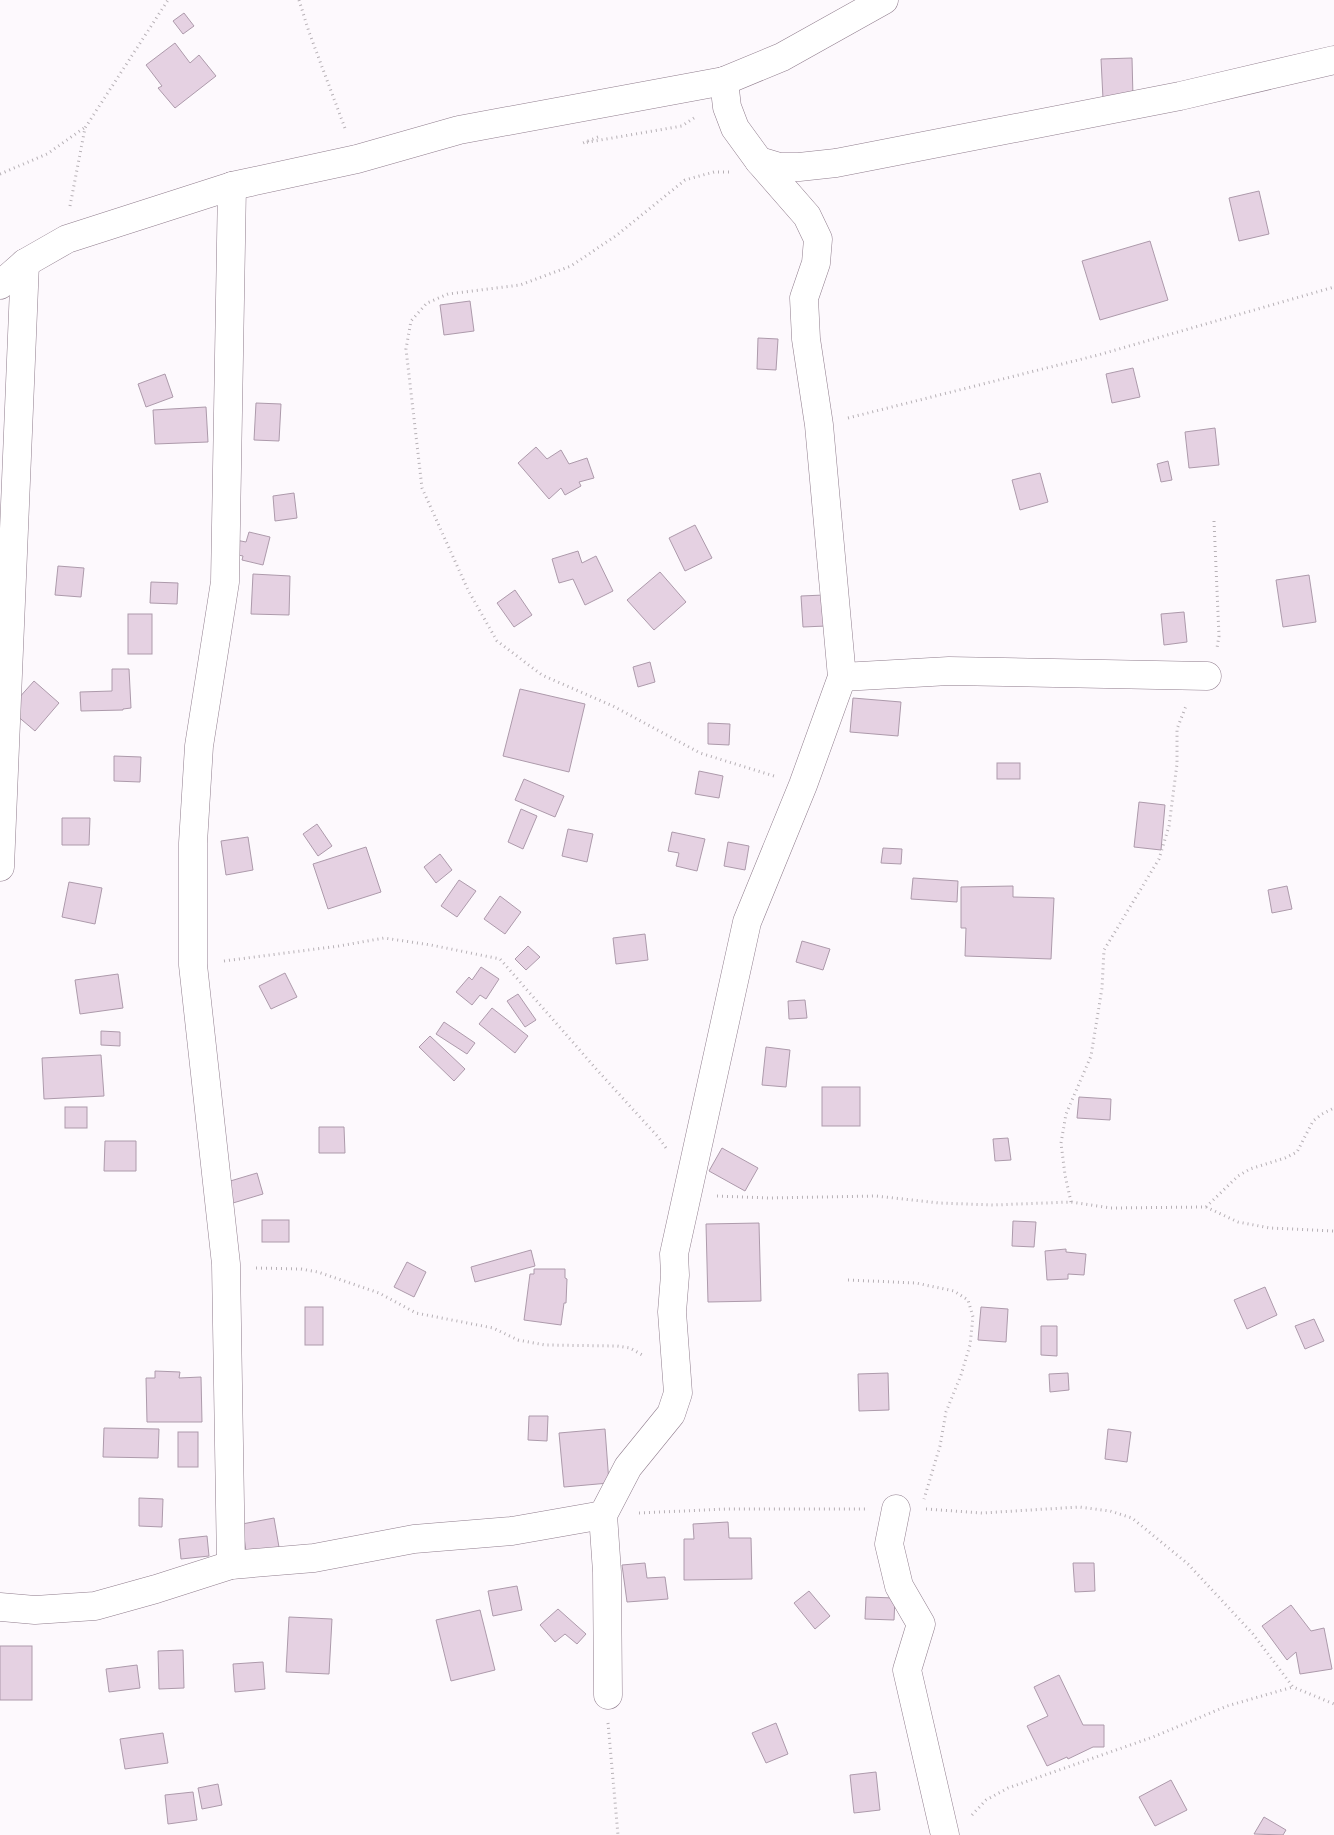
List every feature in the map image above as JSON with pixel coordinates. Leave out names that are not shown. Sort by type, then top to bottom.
[{"type":"street","points":[[0,285],[25,263],[67,238],[232,186],[357,159],[459,130],[725,90],[884,0]]},
{"type":"street","points":[[764,166],[799,167],[836,164],[1180,96],[1334,60]]},
{"type":"street","points":[[608,1695],[607,1572],[603,1515],[628,1467],[671,1414],[678,1393],[672,1312],[675,1275],[674,1254],[747,922],[803,785],[842,677],[819,425],[806,339],[804,298],[816,263],[818,239],[807,216],[764,166],[735,128],[725,90]]},
{"type":"street","points":[[231,1565],[226,1264],[193,964],[193,843],[199,746],[225,582],[232,186]]},
{"type":"street","points":[[0,867],[25,263]]},
{"type":"street","points":[[842,677],[949,671],[1207,676]]},
{"type":"street","points":[[908,1509],[889,1544],[899,1586],[921,1624],[907,1670],[956,1828]]},
{"type":"street","points":[[0,1607],[35,1610],[95,1606],[231,1565],[314,1558],[414,1540],[512,1530],[603,1515]]},
{"type":"path","points":[[67,238],[74,177],[85,128],[168,0]]},
{"type":"path","points":[[299,0],[309,32],[357,159]]},
{"type":"path","points":[[600,136],[583,143],[682,126],[725,90]]},
{"type":"path","points":[[1,172],[47,154],[85,128]]},
{"type":"path","points":[[764,166],[714,172],[685,180],[617,235],[571,266],[520,285],[448,294],[427,302],[410,321],[406,349],[422,488],[468,590],[496,641],[542,675],[613,706],[700,753],[803,785]]},
{"type":"path","points":[[819,425],[1098,355],[1334,287]]},
{"type":"path","points":[[1071,1202],[1061,1143],[1066,1114],[1091,1056],[1102,988],[1104,950],[1160,858],[1169,826],[1177,764],[1177,729],[1188,701],[1207,676],[1215,658],[1219,636],[1214,521]]},
{"type":"path","points":[[193,964],[339,946],[384,938],[500,959],[659,1138],[690,1184],[700,1192],[721,1197],[876,1196],[939,1203],[993,1205],[1071,1202],[1111,1208],[1206,1207],[1238,1222],[1270,1228],[1334,1232]]},
{"type":"path","points":[[1206,1207],[1238,1176],[1250,1169],[1285,1158],[1297,1152],[1313,1121],[1334,1108]]},
{"type":"path","points":[[226,1264],[254,1268],[301,1269],[318,1272],[378,1293],[416,1313],[493,1328],[518,1340],[545,1345],[575,1344],[630,1348],[677,1375]]},
{"type":"path","points":[[848,1280],[916,1284],[954,1291],[968,1300],[973,1317],[970,1345],[961,1375],[946,1412],[940,1446],[908,1509]]},
{"type":"path","points":[[603,1515],[727,1508],[908,1509],[982,1513],[1079,1507],[1110,1511],[1132,1518],[1188,1564],[1253,1634],[1293,1687],[1334,1704]]},
{"type":"path","points":[[956,1828],[986,1800],[1008,1788],[1153,1737],[1227,1706],[1293,1687]]},
{"type":"path","points":[[608,1695],[608,1736],[618,1835]]},
{"type":"building","points":[[184,13],[194,26],[183,34],[173,21]]},
{"type":"building","points":[[175,43],[190,63],[199,55],[216,76],[175,108],[158,88],[162,86],[146,65]]},
{"type":"building","points":[[1132,58],[1133,98],[1103,99],[1101,59]]},
{"type":"building","points":[[1259,191],[1269,234],[1239,241],[1229,198]]},
{"type":"building","points":[[1150,241],[1168,300],[1100,320],[1082,261]]},
{"type":"building","points":[[470,301],[474,331],[444,335],[440,305]]},
{"type":"building","points":[[758,338],[778,339],[776,370],[757,369]]},
{"type":"building","points":[[1133,368],[1140,397],[1112,403],[1106,374]]},
{"type":"building","points":[[165,374],[173,397],[146,407],[138,384]]},
{"type":"building","points":[[256,403],[281,404],[279,441],[254,440]]},
{"type":"building","points":[[206,407],[208,442],[155,444],[153,410]]},
{"type":"building","points":[[1215,428],[1219,465],[1189,468],[1185,432]]},
{"type":"building","points":[[536,447],[547,459],[561,450],[569,464],[587,458],[594,478],[579,482],[581,486],[565,495],[561,488],[549,499],[518,463]]},
{"type":"building","points":[[1168,461],[1172,480],[1161,482],[1157,464]]},
{"type":"building","points":[[1040,473],[1048,502],[1020,510],[1012,480]]},
{"type":"building","points":[[294,493],[297,518],[275,521],[273,496]]},
{"type":"building","points":[[695,525],[712,558],[685,571],[669,538]]},
{"type":"building","points":[[249,532],[270,537],[263,565],[242,560],[243,556],[228,553],[231,539],[246,542]]},
{"type":"building","points":[[578,551],[582,563],[596,556],[613,591],[585,605],[573,579],[559,583],[552,559]]},
{"type":"building","points":[[58,566],[84,568],[81,597],[55,595]]},
{"type":"building","points":[[660,572],[686,602],[654,630],[627,600]]},
{"type":"building","points":[[253,574],[290,576],[289,615],[251,614]]},
{"type":"building","points":[[1309,575],[1316,622],[1283,627],[1276,580]]},
{"type":"building","points":[[151,582],[178,583],[177,604],[150,603]]},
{"type":"building","points":[[515,590],[532,615],[514,627],[497,603]]},
{"type":"building","points":[[824,595],[826,626],[803,627],[801,596]]},
{"type":"building","points":[[1184,612],[1187,642],[1164,645],[1161,614]]},
{"type":"building","points":[[128,614],[152,614],[152,654],[128,654]]},
{"type":"building","points":[[650,662],[655,682],[638,687],[633,667]]},
{"type":"building","points":[[112,669],[129,669],[131,708],[123,710],[81,711],[80,692],[112,691]]},
{"type":"building","points":[[34,681],[59,703],[35,731],[9,709]]},
{"type":"building","points":[[520,689],[585,704],[569,772],[503,756]]},
{"type":"building","points":[[853,698],[901,702],[898,736],[850,732]]},
{"type":"building","points":[[708,723],[730,724],[729,745],[708,744]]},
{"type":"building","points":[[114,756],[141,757],[140,782],[114,781]]},
{"type":"building","points":[[997,763],[1020,763],[1020,779],[997,779]]},
{"type":"building","points":[[699,771],[723,776],[719,798],[695,794]]},
{"type":"building","points":[[524,779],[564,796],[555,817],[515,800]]},
{"type":"building","points":[[1139,802],[1165,805],[1161,850],[1134,847]]},
{"type":"building","points":[[521,809],[537,816],[523,849],[508,842]]},
{"type":"building","points":[[62,818],[90,818],[89,845],[62,845]]},
{"type":"building","points":[[317,824],[332,846],[318,856],[303,834]]},
{"type":"building","points":[[568,829],[593,834],[587,862],[562,856]]},
{"type":"building","points":[[672,832],[705,839],[697,871],[676,866],[679,853],[668,851]]},
{"type":"building","points":[[248,837],[253,870],[226,875],[221,841]]},
{"type":"building","points":[[728,842],[749,846],[745,870],[724,866]]},
{"type":"building","points":[[366,847],[381,892],[328,909],[313,864]]},
{"type":"building","points":[[883,848],[902,849],[901,864],[881,863]]},
{"type":"building","points":[[440,854],[452,870],[436,883],[424,867]]},
{"type":"building","points":[[913,878],[958,881],[957,902],[911,899]]},
{"type":"building","points":[[459,880],[476,891],[457,917],[441,906]]},
{"type":"building","points":[[69,882],[102,888],[95,924],[62,917]]},
{"type":"building","points":[[1013,886],[1013,897],[1054,898],[1051,959],[965,956],[966,928],[961,928],[961,887]]},
{"type":"building","points":[[1287,886],[1292,909],[1272,913],[1268,890]]},
{"type":"building","points":[[500,896],[521,912],[505,934],[484,919]]},
{"type":"building","points":[[645,934],[648,960],[616,964],[613,938]]},
{"type":"building","points":[[802,941],[830,949],[823,970],[796,962]]},
{"type":"building","points":[[528,946],[540,957],[526,970],[515,959]]},
{"type":"building","points":[[481,967],[499,979],[486,999],[480,995],[472,1005],[456,992],[469,977],[472,980]]},
{"type":"building","points":[[285,973],[297,997],[271,1009],[259,986]]},
{"type":"building","points":[[118,974],[123,1008],[80,1014],[75,980]]},
{"type":"building","points":[[518,994],[536,1020],[525,1027],[507,1001]]},
{"type":"building","points":[[805,1000],[807,1018],[789,1019],[788,1001]]},
{"type":"building","points":[[492,1008],[528,1036],[515,1053],[479,1024]]},
{"type":"building","points":[[444,1022],[475,1043],[467,1054],[436,1034]]},
{"type":"building","points":[[101,1031],[120,1032],[120,1046],[101,1045]]},
{"type":"building","points":[[430,1036],[465,1069],[454,1081],[419,1047]]},
{"type":"building","points":[[766,1047],[790,1050],[786,1087],[762,1085]]},
{"type":"building","points":[[101,1055],[104,1096],[44,1099],[42,1058]]},
{"type":"building","points":[[822,1087],[860,1087],[860,1126],[822,1126]]},
{"type":"building","points":[[1079,1097],[1111,1099],[1110,1120],[1077,1118]]},
{"type":"building","points":[[65,1107],[87,1107],[87,1128],[65,1128]]},
{"type":"building","points":[[319,1127],[344,1127],[345,1153],[319,1153]]},
{"type":"building","points":[[1008,1138],[1011,1160],[995,1161],[993,1139]]},
{"type":"building","points":[[105,1141],[136,1141],[136,1171],[104,1171]]},
{"type":"building","points":[[722,1148],[758,1168],[745,1191],[709,1171]]},
{"type":"building","points":[[257,1173],[263,1194],[233,1203],[227,1182]]},
{"type":"building","points":[[262,1220],[289,1220],[289,1242],[262,1242]]},
{"type":"building","points":[[1013,1221],[1036,1222],[1034,1247],[1012,1246]]},
{"type":"building","points":[[759,1223],[761,1301],[708,1302],[706,1224]]},
{"type":"building","points":[[1066,1249],[1066,1252],[1086,1254],[1084,1275],[1068,1274],[1068,1279],[1047,1280],[1045,1251]]},
{"type":"building","points":[[531,1250],[535,1266],[475,1282],[471,1267]]},
{"type":"building","points":[[407,1262],[426,1272],[414,1297],[394,1287]]},
{"type":"building","points":[[534,1269],[565,1269],[565,1278],[567,1279],[566,1303],[564,1303],[561,1325],[524,1320],[530,1274],[534,1274]]},
{"type":"building","points":[[1265,1287],[1277,1315],[1247,1329],[1234,1300]]},
{"type":"building","points":[[305,1307],[323,1307],[323,1345],[305,1345]]},
{"type":"building","points":[[981,1307],[1008,1309],[1006,1342],[978,1340]]},
{"type":"building","points":[[1314,1319],[1324,1341],[1305,1349],[1295,1326]]},
{"type":"building","points":[[1041,1326],[1057,1326],[1057,1356],[1041,1355]]},
{"type":"building","points":[[155,1371],[180,1372],[179,1378],[201,1377],[202,1422],[147,1422],[146,1378],[155,1378]]},
{"type":"building","points":[[888,1373],[889,1410],[859,1411],[858,1374]]},
{"type":"building","points":[[1068,1373],[1069,1390],[1050,1392],[1049,1374]]},
{"type":"building","points":[[529,1416],[548,1416],[547,1441],[528,1440]]},
{"type":"building","points":[[104,1428],[159,1429],[158,1458],[103,1457]]},
{"type":"building","points":[[605,1429],[609,1483],[564,1487],[559,1433]]},
{"type":"building","points":[[1108,1429],[1131,1432],[1127,1462],[1105,1459]]},
{"type":"building","points":[[178,1432],[198,1432],[198,1467],[178,1467]]},
{"type":"building","points":[[139,1498],[163,1499],[162,1527],[139,1526]]},
{"type":"building","points":[[274,1518],[280,1553],[247,1558],[242,1524]]},
{"type":"building","points":[[728,1522],[729,1538],[751,1538],[752,1579],[684,1580],[684,1539],[694,1539],[693,1524]]},
{"type":"building","points":[[207,1536],[209,1556],[181,1559],[179,1539]]},
{"type":"building","points":[[645,1563],[647,1578],[665,1577],[668,1599],[627,1602],[622,1565]]},
{"type":"building","points":[[1073,1563],[1094,1563],[1095,1591],[1075,1592]]},
{"type":"building","points":[[517,1586],[522,1610],[493,1616],[488,1591]]},
{"type":"building","points":[[809,1591],[830,1616],[815,1629],[794,1603]]},
{"type":"building","points":[[866,1597],[895,1598],[894,1620],[865,1619]]},
{"type":"building","points":[[1291,1605],[1311,1631],[1324,1628],[1332,1669],[1300,1674],[1296,1652],[1287,1660],[1262,1626]]},
{"type":"building","points":[[558,1609],[586,1634],[577,1644],[565,1634],[555,1642],[540,1625]]},
{"type":"building","points":[[480,1610],[495,1670],[451,1681],[436,1620]]},
{"type":"building","points":[[289,1617],[332,1619],[329,1674],[286,1672]]},
{"type":"building","points":[[0,1646],[32,1646],[32,1700],[0,1700]]},
{"type":"building","points":[[183,1650],[184,1688],[159,1689],[158,1651]]},
{"type":"building","points":[[263,1662],[265,1689],[235,1692],[233,1664]]},
{"type":"building","points":[[137,1665],[140,1688],[109,1692],[106,1669]]},
{"type":"building","points":[[1059,1675],[1083,1725],[1104,1725],[1104,1747],[1093,1747],[1068,1759],[1067,1757],[1047,1766],[1027,1726],[1048,1716],[1034,1687]]},
{"type":"building","points":[[776,1723],[788,1754],[766,1763],[752,1733]]},
{"type":"building","points":[[163,1733],[168,1763],[125,1769],[120,1739]]},
{"type":"building","points":[[876,1772],[880,1810],[854,1813],[850,1775]]},
{"type":"building","points":[[1171,1780],[1187,1810],[1155,1826],[1139,1797]]},
{"type":"building","points":[[218,1784],[222,1805],[202,1809],[198,1788]]},
{"type":"building","points":[[193,1792],[197,1820],[168,1824],[165,1795]]},
{"type":"building","points":[[1264,1817],[1286,1830],[1283,1835],[1254,1834]]}]
